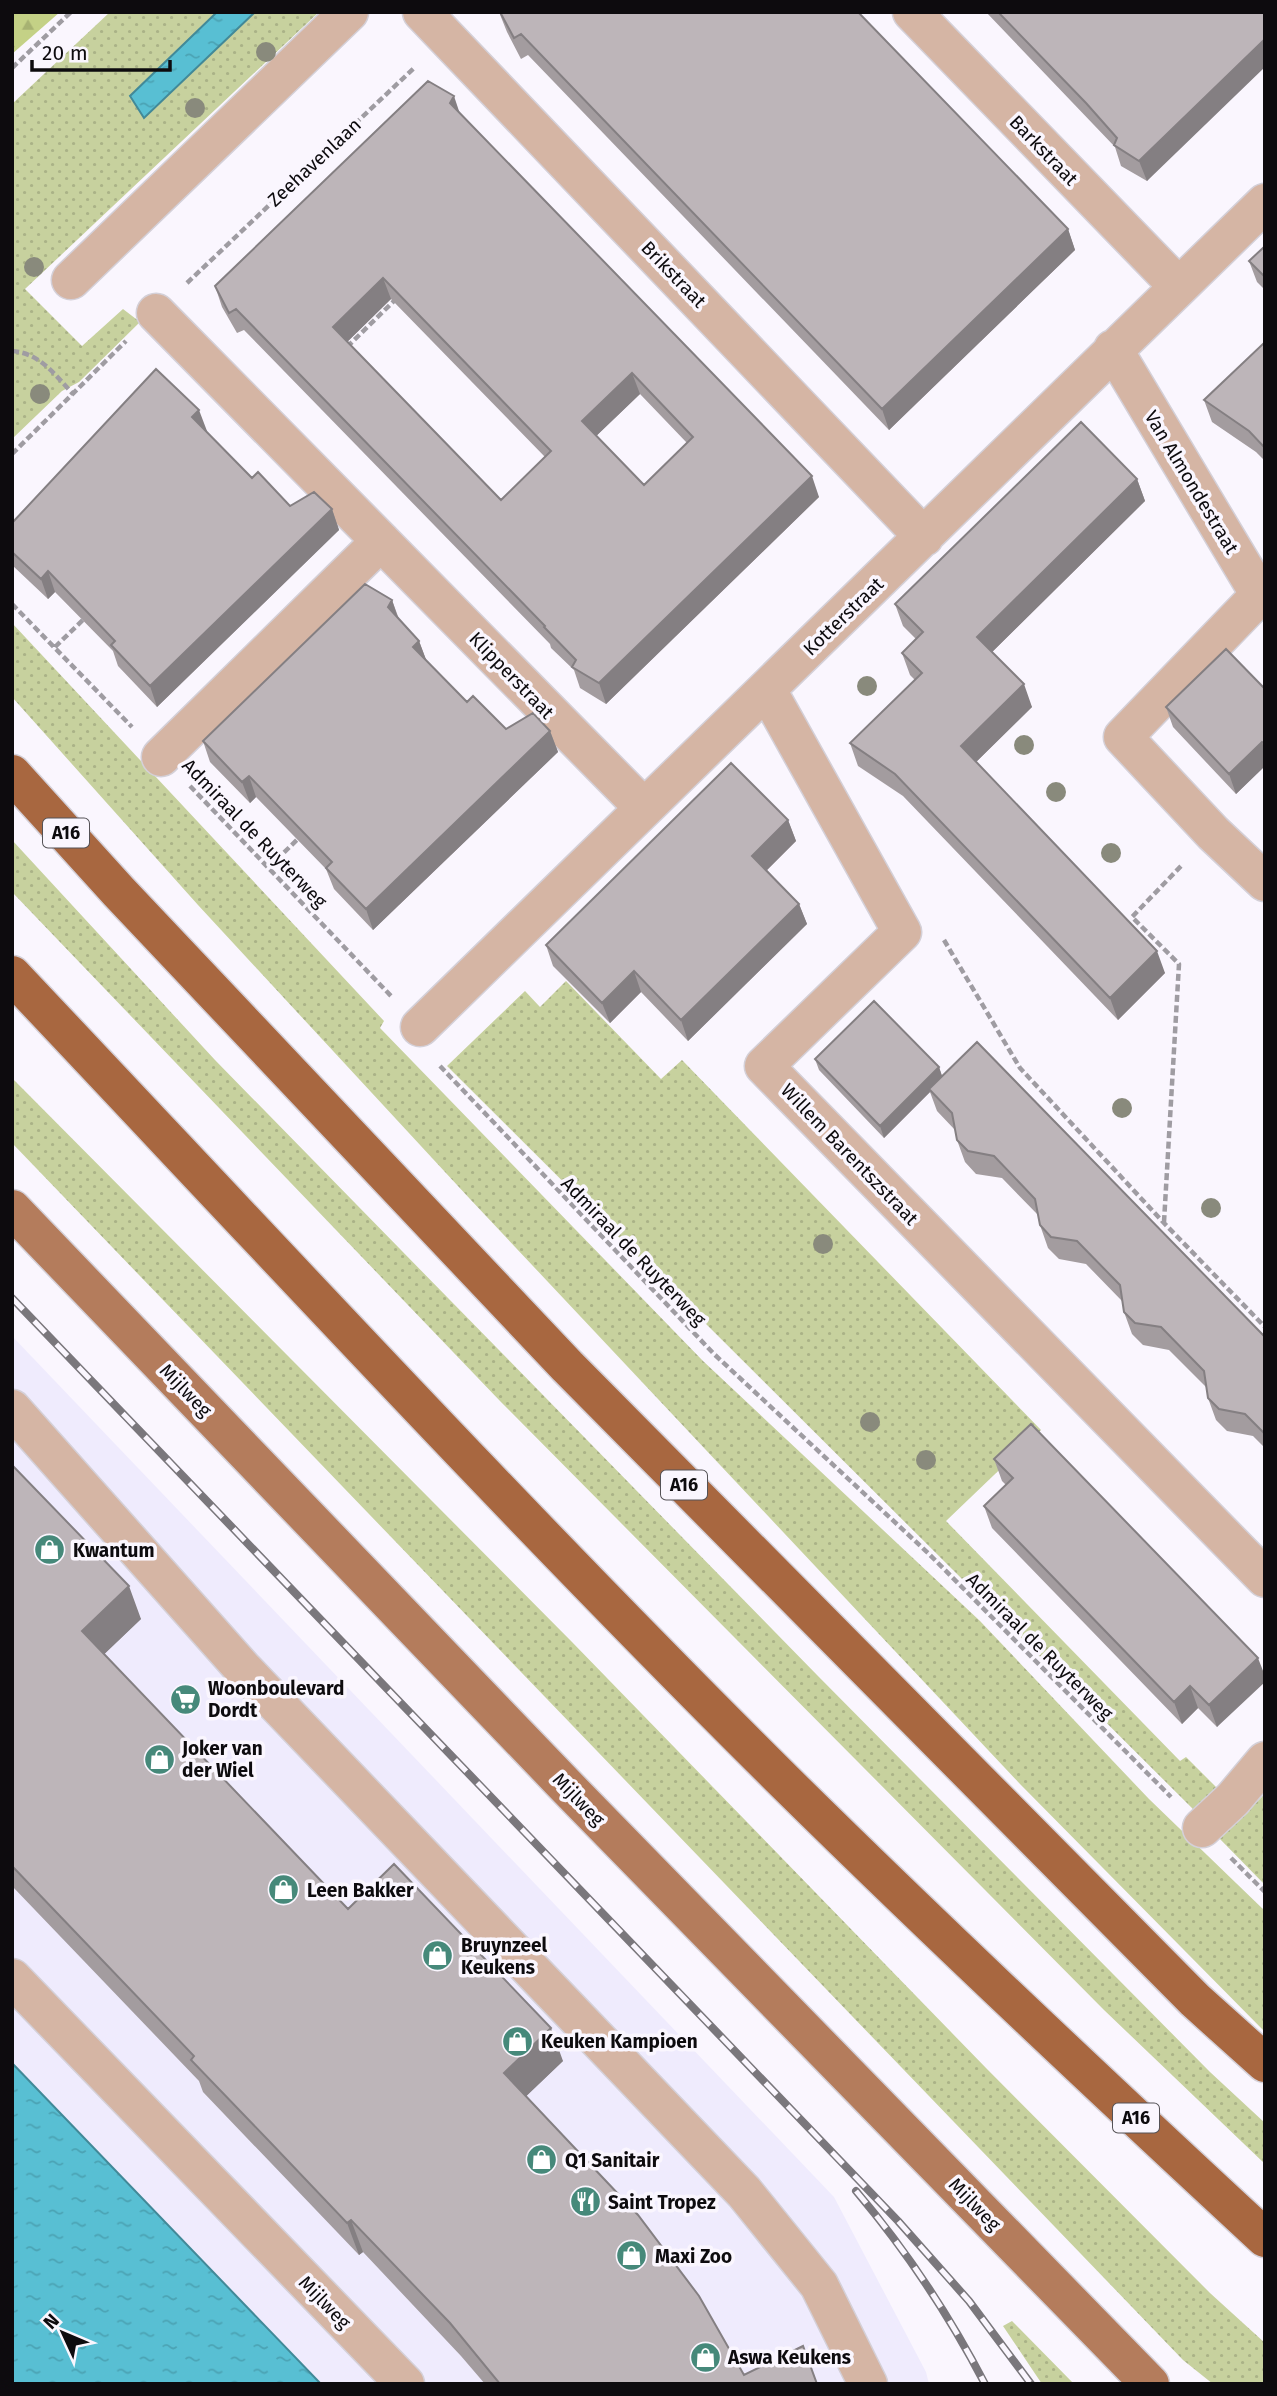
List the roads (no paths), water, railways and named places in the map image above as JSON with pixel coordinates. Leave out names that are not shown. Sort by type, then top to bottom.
[{"type":"highway","name":"A16","points":[[12,774],[119,892],[567,1366],[1195,2000],[1265,2063]]},
{"type":"highway","name":"A16","points":[[12,975],[453,1442],[783,1780],[1006,1998],[1265,2238]]},
{"type":"main road","name":"Mijlweg","points":[[12,1209],[565,1785],[1150,2384]]},
{"type":"street","points":[[71,280],[349,12]]},
{"type":"street","name":"Barkstraat","points":[[912,12],[1178,286]]},
{"type":"street","name":"Brikstraat","points":[[434,25],[924,537]]},
{"type":"street","name":"Kotterstraat","points":[[419,1027],[1265,203]]},
{"type":"street","name":"Klipperstraat","points":[[156,313],[643,808]]},
{"type":"street","name":"Van Almondestraat","points":[[1113,349],[1260,595],[1123,737],[1213,832],[1265,882]]},
{"type":"street","points":[[161,757],[381,541]]},
{"type":"street","name":"Willem Barentszstraat","points":[[766,690],[902,932],[764,1066],[1265,1578]]},
{"type":"street","points":[[12,1409],[244,1670],[744,2192],[819,2285],[868,2384]]},
{"type":"street","points":[[1202,1828],[1233,1799],[1265,1761]]},
{"type":"street","name":"Mijlweg","points":[[12,1978],[405,2384]]},
{"type":"water","points":[[217,12],[255,12],[144,118],[130,96]]},
{"type":"water","points":[[12,2063],[321,2384],[12,2384]]},
{"type":"railway","points":[[12,1298],[898,2221],[969,2301],[1031,2384]]},
{"type":"railway","points":[[856,2191],[926,2284],[985,2384]]},
{"type":"place","name":"Kwantum","points":[[50,1550]]},
{"type":"place","name":"Woonboulevard Dordt","points":[[185,1699]]},
{"type":"place","name":"Joker van der Wiel","points":[[159,1759]]},
{"type":"place","name":"Leen Bakker","points":[[284,1890]]},
{"type":"place","name":"Bruynzeel Keukens","points":[[438,1956]]},
{"type":"place","name":"Keuken Kampioen","points":[[518,2041]]},
{"type":"place","name":"Q1 Sanitair","points":[[542,2160]]},
{"type":"place","name":"Saint Tropez","points":[[585,2202]]},
{"type":"place","name":"Maxi Zoo","points":[[632,2256]]},
{"type":"place","name":"Aswa Keukens","points":[[705,2357]]}]
